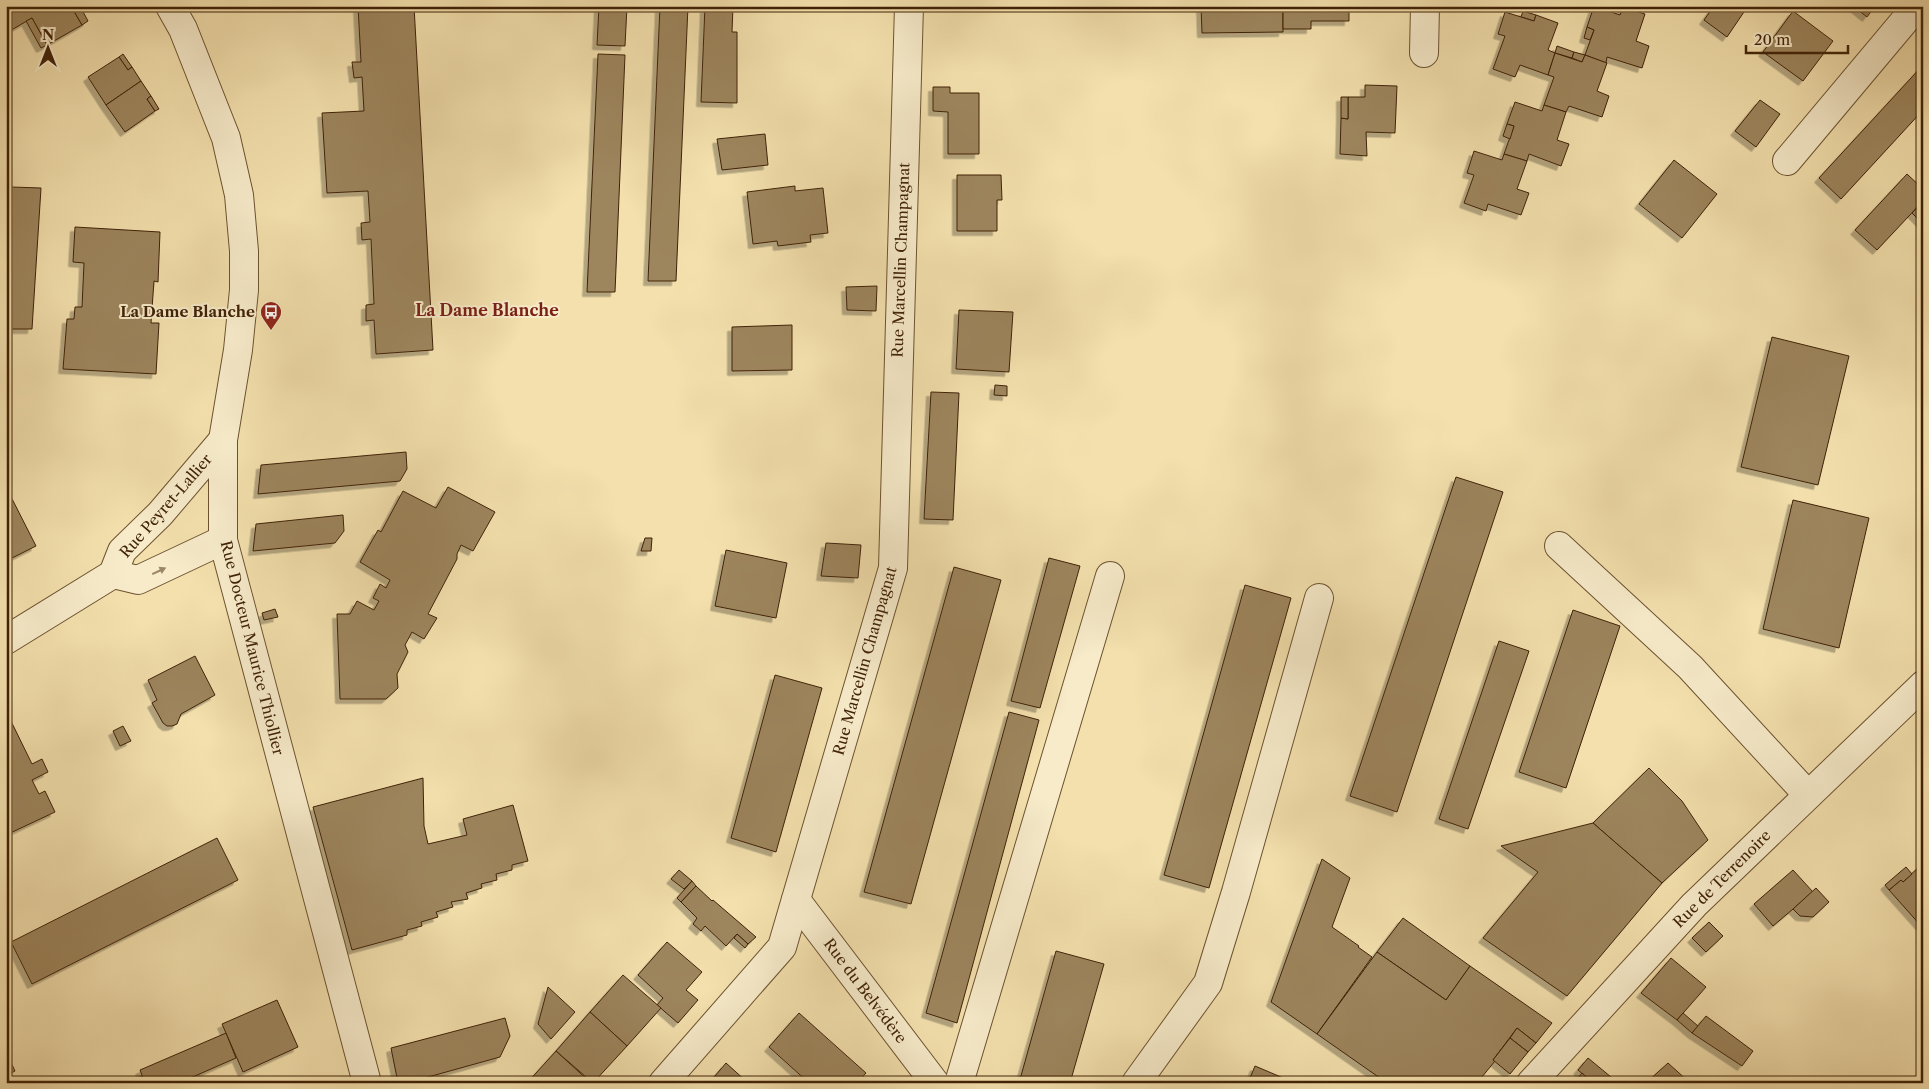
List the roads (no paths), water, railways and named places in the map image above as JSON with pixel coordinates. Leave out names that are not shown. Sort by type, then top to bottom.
[{"type":"street","name":"Rue Docteur Maurice Thiollier","points":[[170,6],[183,29],[226,138],[239,195],[244,251],[244,290],[238,350],[223,440],[223,540],[367,1083]]},
{"type":"street","name":"Rue Marcellin Champagnat","points":[[663,1083],[782,947],[893,568],[909,6]]},
{"type":"street","points":[[1424,53],[1425,6]]},
{"type":"street","points":[[1787,161],[1917,6]]},
{"type":"street","name":"Rue Peyret-Lallier","points":[[6,640],[113,574],[122,551],[160,514],[223,440]]},
{"type":"street","name":"Rue Peyret-Lallier","points":[[113,574],[138,580],[223,540]]},
{"type":"street","points":[[1559,546],[1690,667],[1808,795]]},
{"type":"street","points":[[960,1083],[1110,576]]},
{"type":"street","points":[[1136,1083],[1208,983],[1236,892],[1319,598]]},
{"type":"street","name":"Rue de Terrenoire","points":[[1531,1083],[1694,905],[1923,685]]},
{"type":"street","name":"Rue du Belvédère","points":[[796,900],[935,1083]]},
{"type":"place","name":"La Dame Blanche","points":[[271,331]]},
{"type":"district","name":"La Dame Blanche","points":[[487,310]]}]
